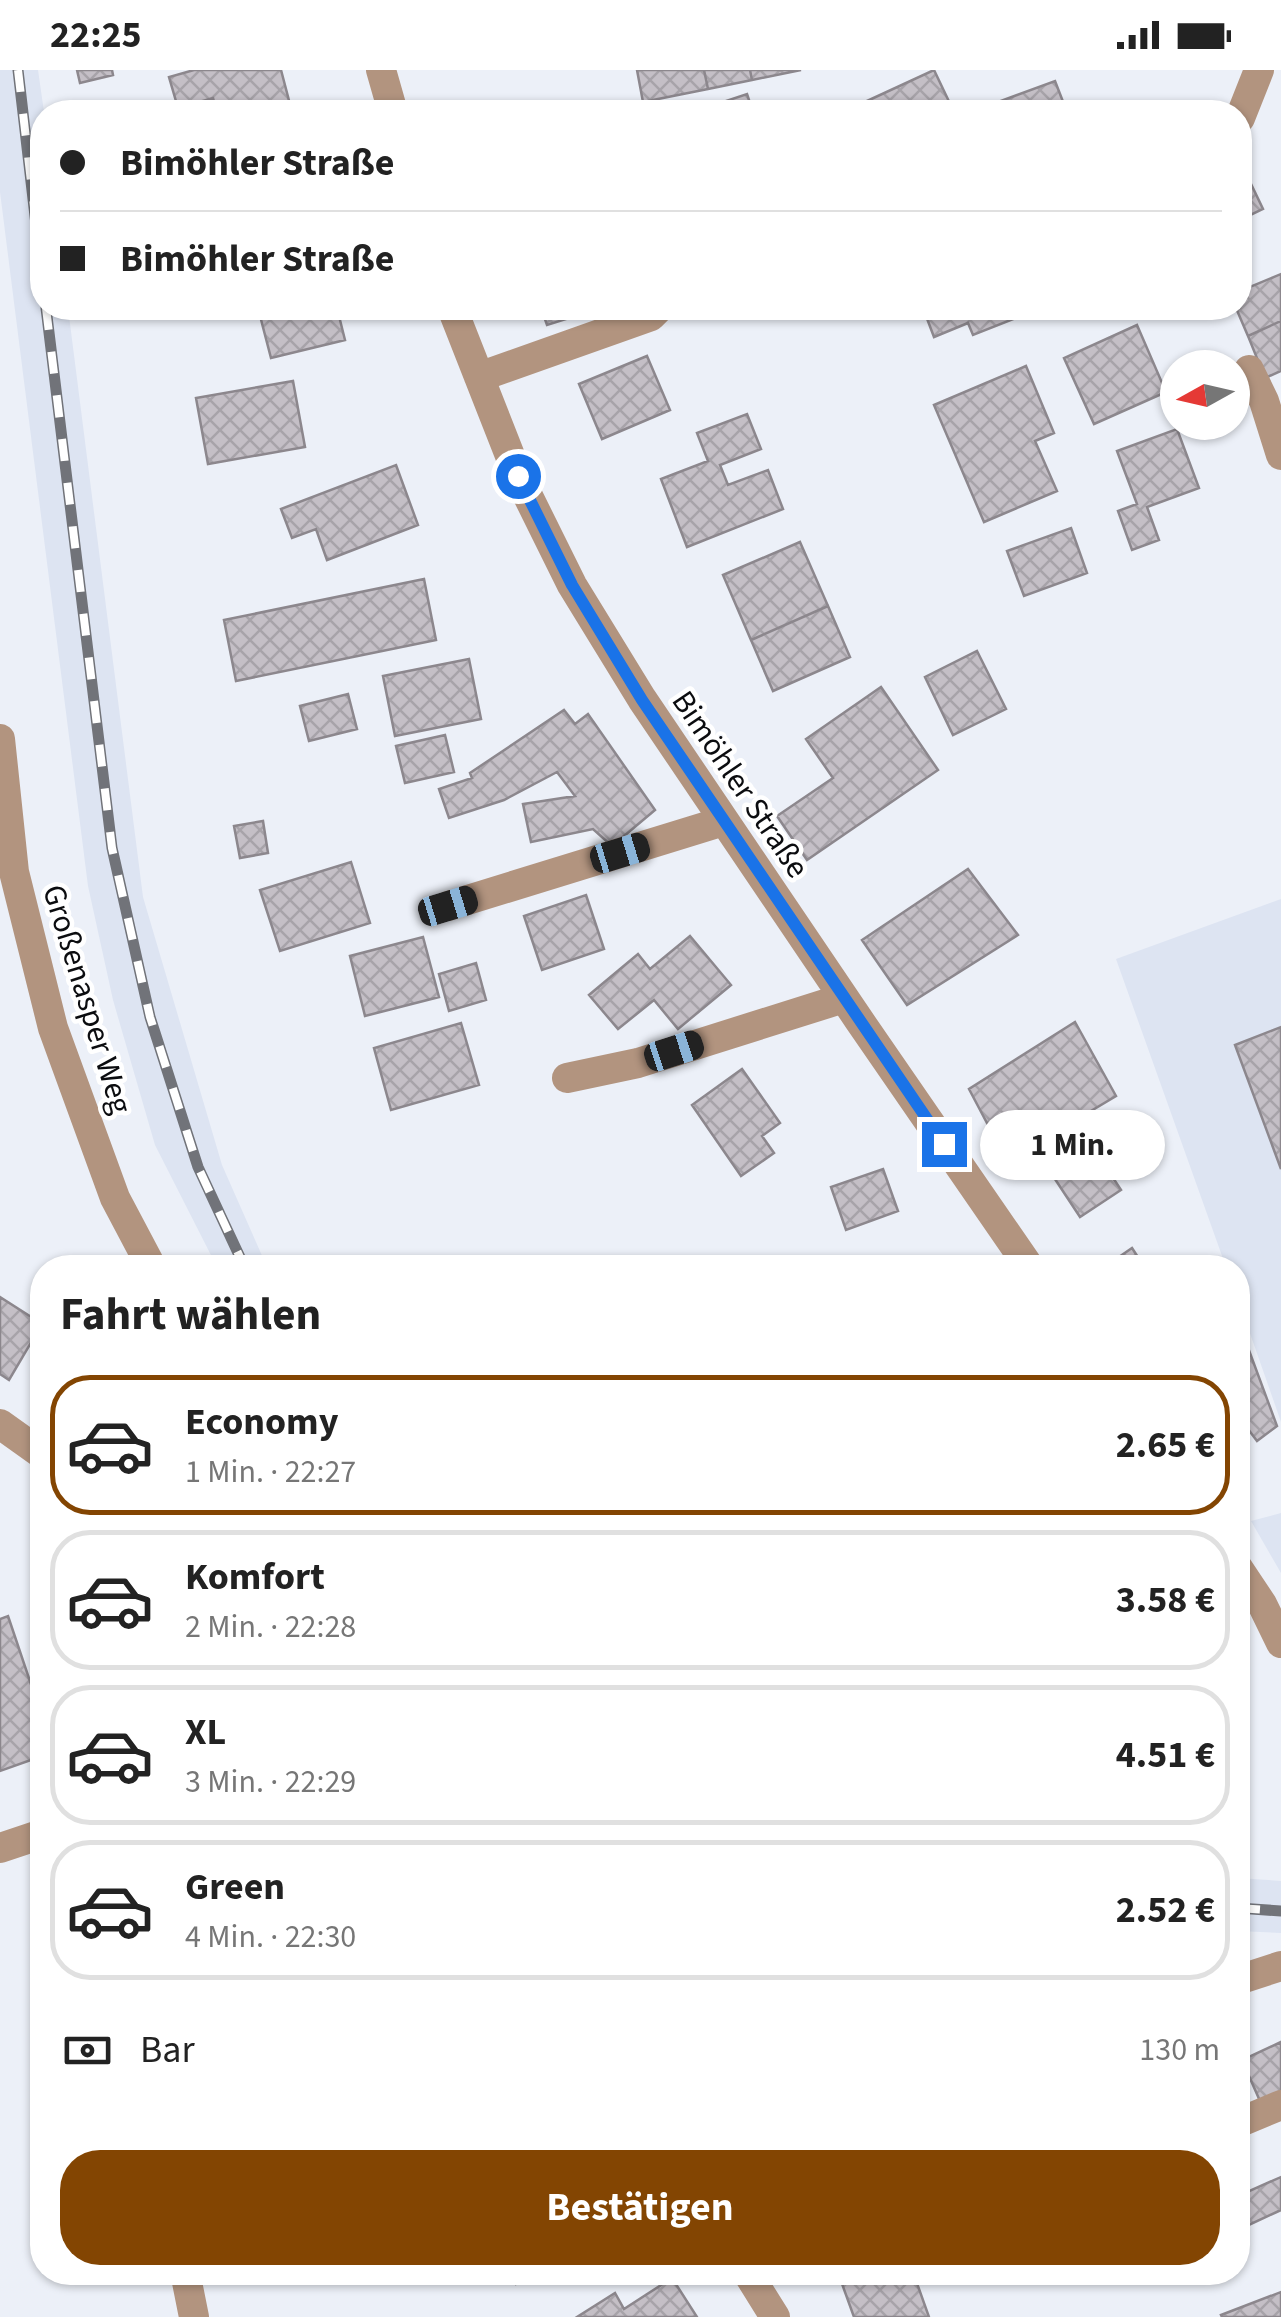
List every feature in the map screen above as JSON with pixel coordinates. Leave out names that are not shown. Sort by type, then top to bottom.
[{"type":"street","points":[[381,70],[390,100]]},
{"type":"street","points":[[1247,100],[1259,70]]},
{"type":"street","name":"Bimöhler Straße","points":[[457,320],[518,476],[572,585],[642,700],[1021,1255]]},
{"type":"street","points":[[478,377],[641,320]]},
{"type":"street","points":[[1250,372],[1281,455]]},
{"type":"street","name":"Großenasper Weg","points":[[0,739],[14,872],[53,1028],[114,1198],[145,1255]]},
{"type":"street","points":[[448,906],[724,821]]},
{"type":"street","points":[[568,1078],[638,1063],[844,998]]},
{"type":"street","points":[[0,1424],[30,1445]]},
{"type":"street","points":[[1250,1580],[1272,1601],[1281,1643]]},
{"type":"street","points":[[0,1848],[30,1838]]},
{"type":"street","points":[[1250,1976],[1281,1966]]},
{"type":"street","points":[[1250,2118],[1281,2105]]},
{"type":"street","points":[[188,2285],[194,2317]]},
{"type":"street","points":[[755,2285],[775,2317]]},
{"type":"shaded area","points":[[0,70],[38,70],[42,100],[30,100],[30,320],[70,320],[143,897],[222,1165],[262,1255],[211,1255],[155,1145],[113,1000],[88,886],[0,192]]},
{"type":"shaded area","points":[[1281,899],[1281,1422],[1250,1333],[1250,1255],[1222,1255],[1116,959]]},
{"type":"shaded area","points":[[1281,1513],[1281,1573],[1251,1521]]},
{"type":"shaded area","points":[[1250,1879],[1281,1881],[1281,1933],[1250,1932]]},
{"type":"building","points":[[77,70],[112,70],[113,75],[80,83]]},
{"type":"building","points":[[194,70],[281,70],[289,100],[176,100],[169,77]]},
{"type":"building","points":[[637,70],[704,70],[708,89],[643,100]]},
{"type":"building","points":[[704,70],[750,70],[752,80],[708,89]]},
{"type":"building","points":[[750,70],[801,70],[752,80]]},
{"type":"building","points":[[934,70],[948,100],[869,100]]},
{"type":"building","points":[[1055,81],[1062,100],[1003,100]]},
{"type":"building","points":[[1252,186],[1263,209],[1252,214]]},
{"type":"building","points":[[1281,274],[1281,321],[1248,336],[1241,320],[1252,320],[1252,286]]},
{"type":"building","points":[[261,320],[340,320],[345,340],[271,358]]},
{"type":"building","points":[[928,320],[1011,320],[973,335],[968,323],[934,337]]},
{"type":"building","points":[[1281,321],[1281,371],[1265,378],[1248,336]]},
{"type":"building","points":[[1137,325],[1160,378],[1160,395],[1094,424],[1064,358]]},
{"type":"building","points":[[647,356],[670,410],[602,439],[579,384]]},
{"type":"building","points":[[1026,366],[1054,433],[1035,441],[1057,491],[984,522],[934,405]]},
{"type":"building","points":[[293,381],[305,447],[208,464],[196,398]]},
{"type":"building","points":[[747,414],[761,449],[720,465],[728,485],[768,470],[783,509],[687,547],[661,479],[708,461],[697,433]]},
{"type":"building","points":[[1160,435],[1160,440],[1181,440],[1199,488],[1147,507],[1159,540],[1132,550],[1118,511],[1137,504],[1117,451]]},
{"type":"building","points":[[396,465],[418,525],[327,560],[316,529],[292,538],[281,509]]},
{"type":"building","points":[[1071,528],[1087,573],[1024,596],[1007,551]]},
{"type":"building","points":[[800,542],[828,606],[751,640],[723,575]]},
{"type":"building","points":[[424,579],[436,640],[236,681],[224,620]]},
{"type":"building","points":[[828,606],[850,657],[773,691],[751,640]]},
{"type":"building","points":[[977,651],[1006,709],[953,735],[925,677]]},
{"type":"building","points":[[469,659],[481,719],[395,736],[383,676]]},
{"type":"building","points":[[881,687],[938,770],[807,860],[777,816],[833,778],[806,739]]},
{"type":"building","points":[[348,694],[357,729],[309,741],[300,706]]},
{"type":"building","points":[[564,710],[575,724],[588,714],[655,810],[612,846],[593,829],[531,842],[523,804],[575,796],[557,772],[504,800],[449,818],[439,789],[472,778],[470,773]]},
{"type":"building","points":[[445,735],[454,772],[405,783],[396,746]]},
{"type":"building","points":[[263,821],[268,853],[240,858],[234,826]]},
{"type":"building","points":[[351,862],[370,923],[280,951],[260,890]]},
{"type":"building","points":[[968,869],[1018,935],[907,1005],[862,940]]},
{"type":"building","points":[[586,895],[604,949],[542,970],[524,916]]},
{"type":"building","points":[[690,936],[731,985],[678,1029],[654,1000],[618,1029],[589,995],[638,954],[650,969]]},
{"type":"building","points":[[423,937],[439,997],[365,1016],[350,956]]},
{"type":"building","points":[[476,963],[486,1000],[449,1011],[439,974]]},
{"type":"building","points":[[1075,1022],[1116,1096],[1007,1161],[969,1089]]},
{"type":"building","points":[[461,1023],[479,1085],[391,1110],[374,1048]]},
{"type":"building","points":[[1281,1027],[1281,1169],[1235,1045]]},
{"type":"building","points":[[742,1069],[780,1123],[762,1136],[774,1153],[741,1176],[692,1105]]},
{"type":"building","points":[[1092,1146],[1121,1190],[1080,1217],[1051,1173]]},
{"type":"building","points":[[883,1169],[898,1211],[846,1230],[831,1187]]},
{"type":"building","points":[[0,1297],[30,1316],[30,1344],[9,1380],[0,1374]]},
{"type":"building","points":[[1250,1353],[1277,1426],[1257,1441],[1250,1432]]},
{"type":"building","points":[[8,1616],[30,1681],[30,1760],[0,1771],[0,1619]]},
{"type":"building","points":[[1281,2042],[1281,2091],[1260,2101],[1250,2078],[1250,2056]]},
{"type":"building","points":[[1281,2177],[1281,2210],[1250,2224],[1250,2191]]},
{"type":"building","points":[[661,2285],[676,2285],[697,2317],[577,2317],[615,2293],[624,2309]]},
{"type":"building","points":[[842,2285],[918,2285],[929,2317],[854,2317]]},
{"type":"building","points":[[1281,2292],[1281,2317],[1221,2315]]},
{"type":"railway","points":[[18,70],[30,173]]},
{"type":"railway","points":[[47,320],[112,848],[150,1017],[198,1167],[239,1255]]},
{"type":"railway","points":[[1250,1909],[1281,1911]]},
{"type":"route","points":[[518,476],[572,585],[642,700],[944,1144]]}]
